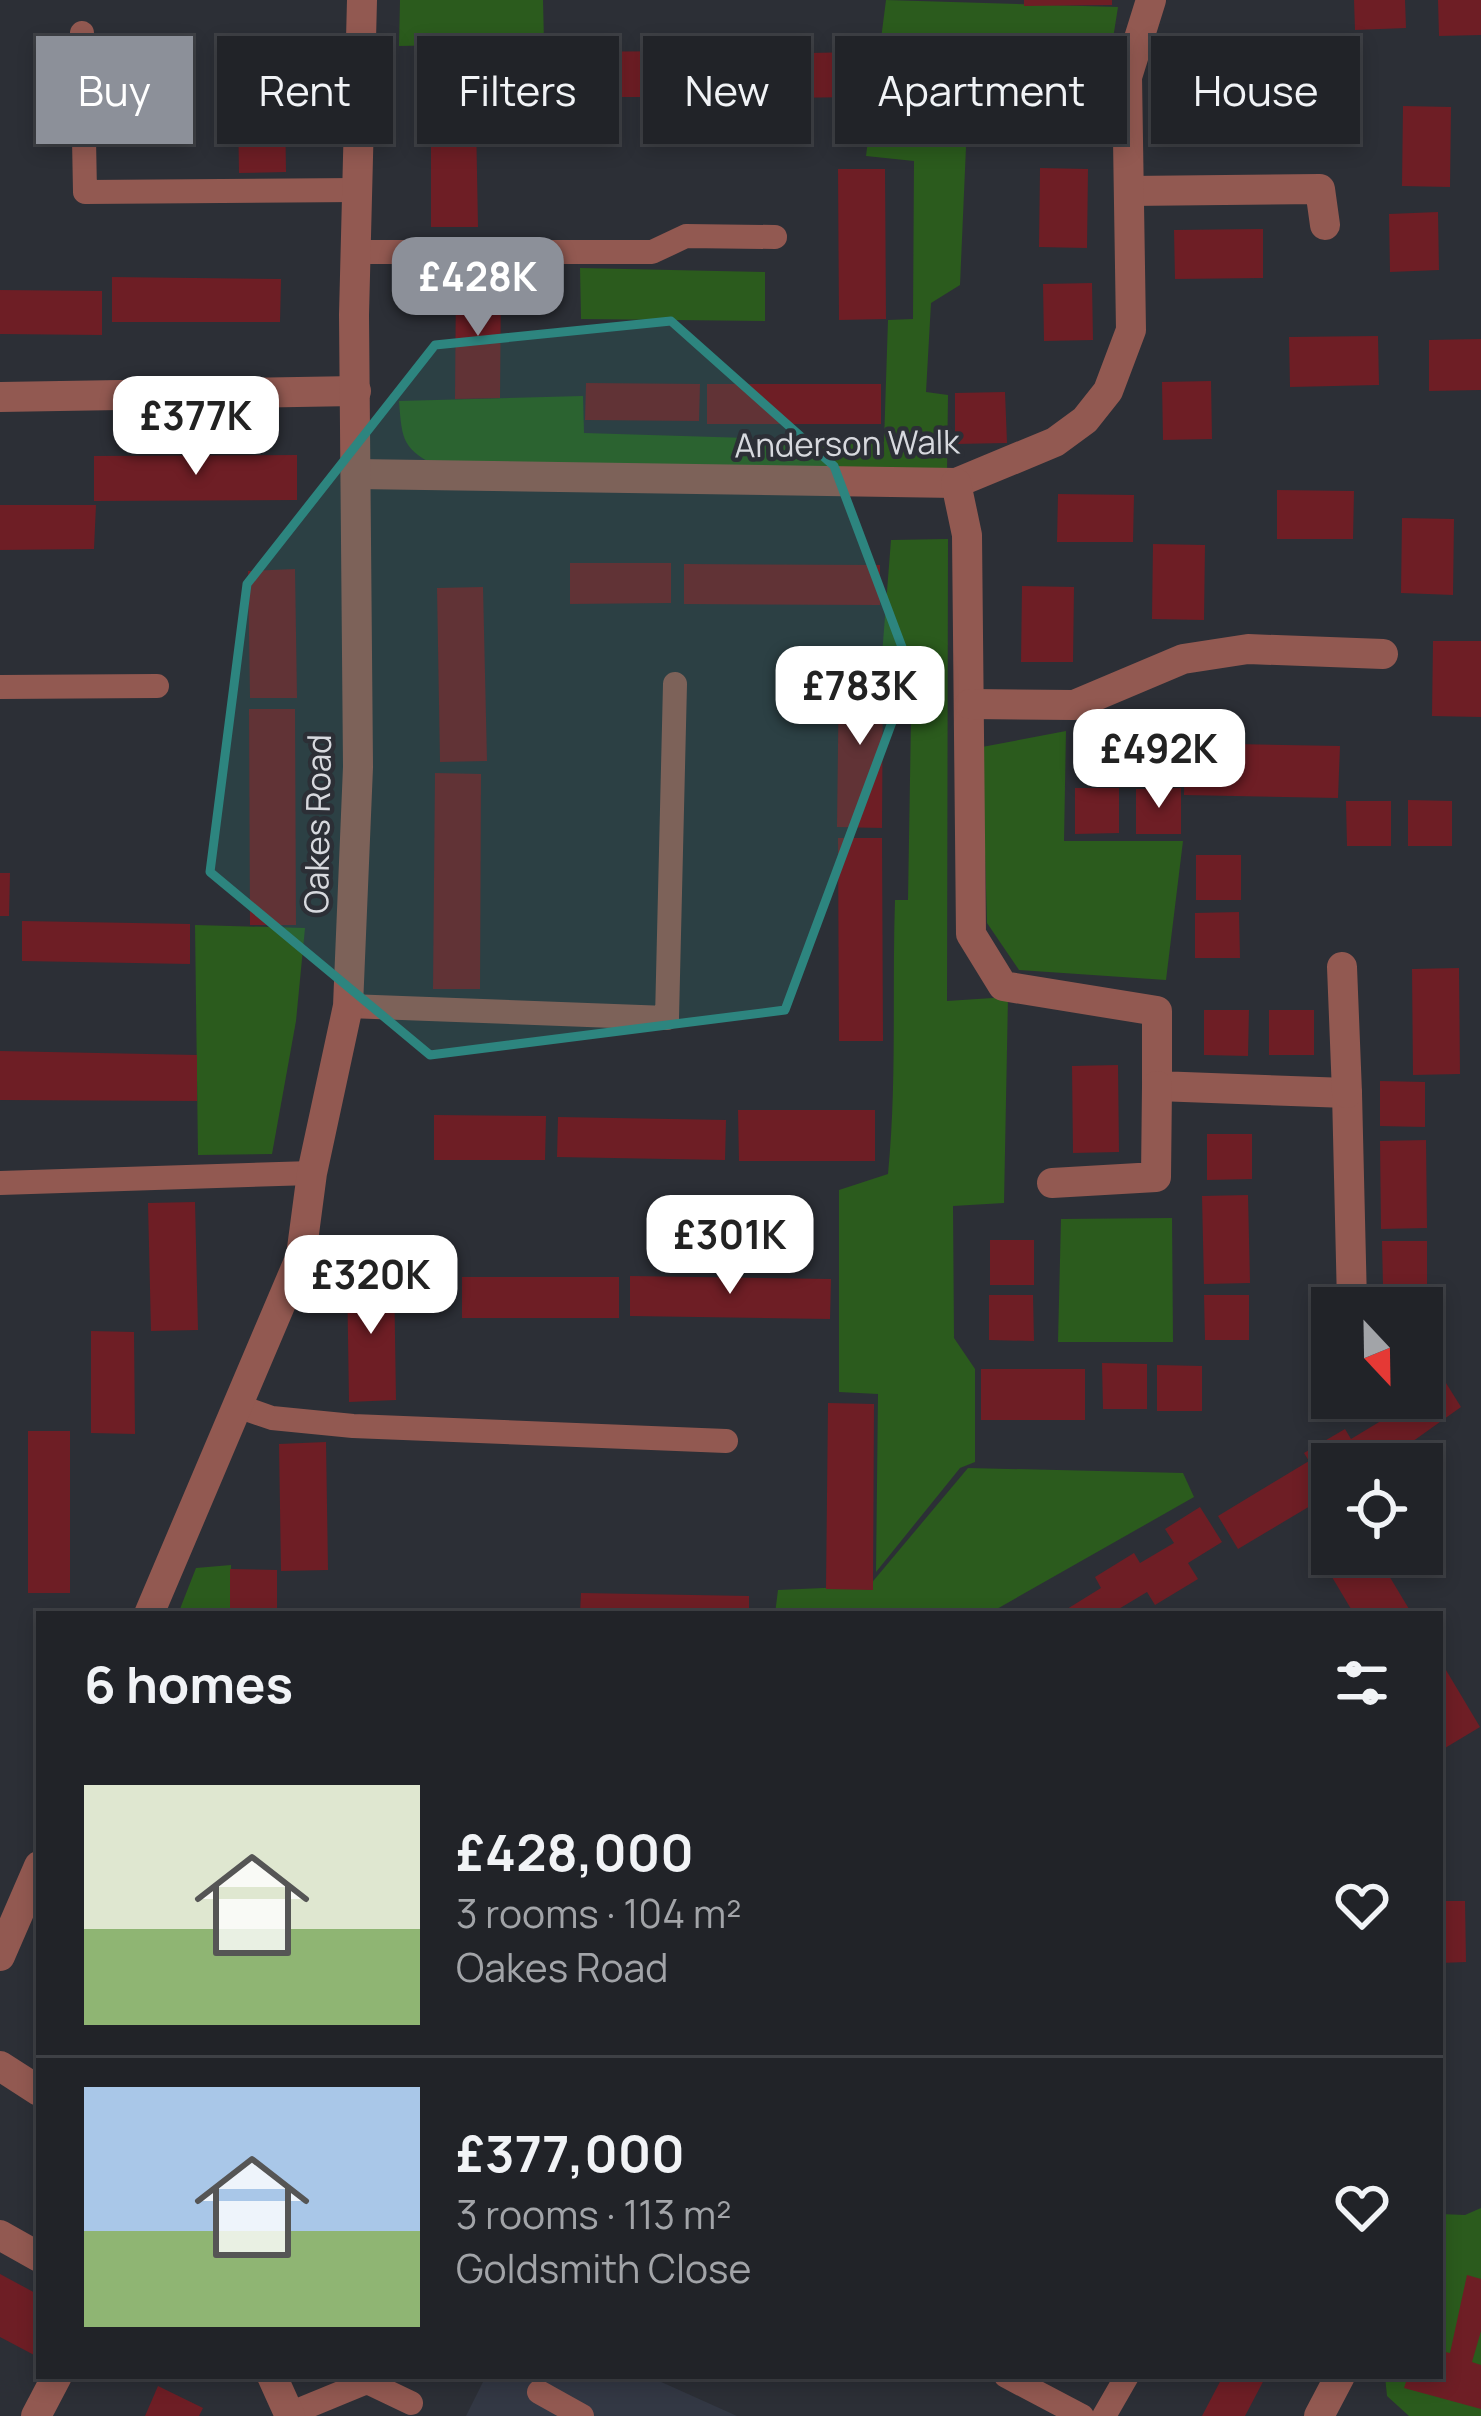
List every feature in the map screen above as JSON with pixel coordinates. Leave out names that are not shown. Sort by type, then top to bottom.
[{"type":"street","name":"Oakes Road","points":[[150,1611],[302,1256],[312,1173],[348,1006],[358,767],[357,190],[362,0]]},
{"type":"street","name":"Anderson Walk","points":[[356,474],[956,483],[1010,465],[1054,442],[1085,420],[1108,391],[1131,330],[1127,77],[1151,0]]},
{"type":"street","points":[[1129,191],[1320,189],[1325,225]]},
{"type":"street","points":[[0,397],[356,391]]},
{"type":"street","points":[[956,483],[968,535],[971,934],[1003,986],[1157,1011],[1156,1177],[1052,1183]]},
{"type":"street","points":[[970,704],[1074,705],[1183,659],[1248,649],[1383,654]]},
{"type":"street","points":[[1342,967],[1352,1287]]},
{"type":"street","points":[[1157,1086],[1347,1093]]},
{"type":"street","points":[[0,1956],[36,1873]]},
{"type":"street","points":[[0,2066],[36,2089]]},
{"type":"street","points":[[0,2235],[36,2255]]},
{"type":"street","points":[[36,2416],[55,2379]]},
{"type":"street","points":[[273,2379],[289,2415]]},
{"type":"street","points":[[1319,2416],[1338,2379]]},
{"type":"lane","points":[[82,33],[85,192],[357,190]]},
{"type":"lane","points":[[357,252],[652,253],[686,236],[776,237]]},
{"type":"lane","points":[[348,1006],[667,1018],[675,685]]},
{"type":"lane","points":[[0,687],[157,686]]},
{"type":"lane","points":[[0,1184],[312,1173]]},
{"type":"lane","points":[[240,1407],[272,1418],[353,1426],[726,1441]]},
{"type":"lane","points":[[1012,2379],[1082,2416]]},
{"type":"lane","points":[[1104,2416],[1125,2379]]},
{"type":"lane","points":[[289,2415],[367,2382],[411,2403]]},
{"type":"lane","points":[[538,2392],[582,2416]]},
{"type":"highlighted area","points":[[671,321],[834,466],[911,671],[785,1010],[430,1055],[210,872],[247,584],[435,345]]},
{"type":"shaded area","points":[[484,2379],[655,2379],[737,2416],[466,2416]]},
{"type":"green space","points":[[400,0],[543,0],[544,36],[417,36],[417,46],[399,46]]},
{"type":"green space","points":[[886,0],[1118,7],[1113,36],[881,36]]},
{"type":"green space","points":[[868,144],[966,144],[960,285],[931,303],[926,392],[948,395],[947,472],[440,468],[407,443],[399,401],[583,396],[584,433],[884,442],[888,320],[913,319],[914,161],[866,156]]},
{"type":"green space","points":[[580,268],[765,272],[765,321],[581,319]]},
{"type":"green space","points":[[948,539],[947,1001],[1008,997],[1004,1203],[953,1206],[954,1338],[975,1369],[975,1462],[960,1468],[876,1572],[878,1394],[839,1392],[839,1190],[888,1174],[891,1140],[895,900],[908,900],[912,658],[882,655],[891,540]]},
{"type":"green space","points":[[1066,731],[1064,841],[1183,841],[1166,980],[1019,970],[987,923],[982,747]]},
{"type":"green space","points":[[195,925],[305,928],[296,1021],[272,1154],[198,1155]]},
{"type":"green space","points":[[1172,1218],[1173,1342],[1058,1342],[1061,1219]]},
{"type":"green space","points":[[968,1468],[1183,1473],[1194,1497],[993,1611],[775,1611],[778,1590],[869,1586]]},
{"type":"green space","points":[[231,1565],[232,1611],[179,1611],[196,1568]]},
{"type":"green space","points":[[1481,2208],[1481,2416],[1409,2416],[1387,2396],[1385,2379],[1443,2379],[1443,2214],[1465,2215]]},
{"type":"building","points":[[1024,0],[1112,0],[1112,5],[1024,6]]},
{"type":"building","points":[[1354,0],[1405,0],[1406,28],[1355,30]]},
{"type":"building","points":[[1438,0],[1481,0],[1481,35],[1439,36]]},
{"type":"building","points":[[643,51],[643,97],[619,97],[619,52]]},
{"type":"building","points":[[835,52],[835,97],[811,98],[811,53]]},
{"type":"building","points":[[1403,106],[1451,107],[1450,187],[1402,186]]},
{"type":"building","points":[[239,144],[286,144],[286,172],[239,173]]},
{"type":"building","points":[[431,144],[476,144],[478,227],[431,227]]},
{"type":"building","points":[[1040,168],[1088,169],[1087,248],[1039,247]]},
{"type":"building","points":[[838,169],[885,169],[886,319],[839,320]]},
{"type":"building","points":[[1438,212],[1439,270],[1390,272],[1389,214]]},
{"type":"building","points":[[1263,229],[1263,278],[1175,279],[1174,230]]},
{"type":"building","points":[[112,277],[281,279],[280,322],[112,322]]},
{"type":"building","points":[[456,279],[501,280],[500,398],[455,399]]},
{"type":"building","points":[[1092,283],[1093,340],[1044,341],[1043,284]]},
{"type":"building","points":[[0,290],[102,291],[102,335],[0,334]]},
{"type":"building","points":[[1378,336],[1379,385],[1290,387],[1289,337]]},
{"type":"building","points":[[1481,339],[1481,390],[1429,391],[1429,340]]},
{"type":"building","points":[[1211,381],[1212,439],[1163,440],[1162,382]]},
{"type":"building","points":[[586,383],[700,384],[699,421],[585,420]]},
{"type":"building","points":[[707,384],[881,384],[881,424],[707,424]]},
{"type":"building","points":[[1005,392],[1007,443],[955,444],[955,393]]},
{"type":"building","points":[[297,455],[297,500],[94,501],[94,456]]},
{"type":"building","points":[[1277,490],[1354,491],[1353,539],[1277,539]]},
{"type":"building","points":[[1058,494],[1134,495],[1133,542],[1057,542]]},
{"type":"building","points":[[0,505],[96,505],[94,549],[0,550]]},
{"type":"building","points":[[1402,518],[1454,519],[1453,595],[1401,593]]},
{"type":"building","points":[[1153,544],[1205,545],[1204,620],[1152,619]]},
{"type":"building","points":[[570,563],[671,563],[671,603],[570,604]]},
{"type":"building","points":[[684,564],[880,565],[880,605],[684,604]]},
{"type":"building","points":[[295,569],[297,698],[250,698],[248,571]]},
{"type":"building","points":[[1022,586],[1074,587],[1073,662],[1021,662]]},
{"type":"building","points":[[483,587],[487,761],[440,762],[437,588]]},
{"type":"building","points":[[1433,641],[1481,641],[1481,717],[1432,716]]},
{"type":"building","points":[[839,666],[883,668],[882,828],[837,827]]},
{"type":"building","points":[[249,709],[295,709],[296,925],[250,925]]},
{"type":"building","points":[[1185,743],[1340,746],[1338,798],[1184,795]]},
{"type":"building","points":[[435,773],[481,774],[480,989],[433,989]]},
{"type":"building","points":[[1075,788],[1119,788],[1119,833],[1075,834]]},
{"type":"building","points":[[1181,788],[1181,834],[1136,834],[1136,789]]},
{"type":"building","points":[[1408,800],[1452,801],[1452,846],[1408,846]]},
{"type":"building","points":[[1346,801],[1391,801],[1391,846],[1347,846]]},
{"type":"building","points":[[838,838],[882,838],[883,1041],[839,1041]]},
{"type":"building","points":[[1196,855],[1241,855],[1241,900],[1196,900]]},
{"type":"building","points":[[0,873],[10,873],[9,916],[0,916]]},
{"type":"building","points":[[1239,912],[1240,958],[1195,958],[1195,913]]},
{"type":"building","points":[[22,921],[190,924],[190,964],[22,961]]},
{"type":"building","points":[[1459,968],[1460,1074],[1413,1075],[1412,969]]},
{"type":"building","points":[[1204,1010],[1249,1010],[1248,1056],[1204,1055]]},
{"type":"building","points":[[1269,1010],[1314,1010],[1314,1055],[1269,1055]]},
{"type":"building","points":[[0,1051],[197,1055],[197,1101],[0,1100]]},
{"type":"building","points":[[1118,1065],[1119,1152],[1073,1153],[1072,1066]]},
{"type":"building","points":[[1380,1081],[1425,1082],[1425,1127],[1380,1126]]},
{"type":"building","points":[[738,1110],[875,1110],[875,1161],[739,1161]]},
{"type":"building","points":[[434,1115],[546,1116],[545,1160],[434,1160]]},
{"type":"building","points":[[558,1117],[726,1120],[725,1160],[557,1157]]},
{"type":"building","points":[[1207,1134],[1252,1134],[1252,1179],[1207,1180]]},
{"type":"building","points":[[1426,1140],[1427,1228],[1381,1229],[1380,1141]]},
{"type":"building","points":[[1248,1195],[1250,1283],[1204,1284],[1202,1196]]},
{"type":"building","points":[[195,1202],[198,1330],[151,1331],[148,1203]]},
{"type":"building","points":[[990,1240],[1034,1240],[1034,1285],[990,1285]]},
{"type":"building","points":[[1382,1241],[1427,1241],[1427,1286],[1383,1286]]},
{"type":"building","points":[[394,1273],[396,1400],[349,1402],[347,1274]]},
{"type":"building","points":[[630,1276],[831,1279],[830,1319],[630,1316]]},
{"type":"building","points":[[462,1277],[619,1277],[619,1318],[462,1318]]},
{"type":"building","points":[[989,1295],[1033,1295],[1034,1341],[989,1340]]},
{"type":"building","points":[[1204,1295],[1249,1295],[1249,1340],[1205,1340]]},
{"type":"building","points":[[91,1331],[134,1332],[135,1434],[91,1433]]},
{"type":"building","points":[[1102,1363],[1147,1364],[1147,1409],[1103,1409]]},
{"type":"building","points":[[1157,1365],[1202,1366],[1202,1411],[1157,1411]]},
{"type":"building","points":[[981,1369],[1085,1369],[1085,1420],[981,1420]]},
{"type":"building","points":[[1443,1378],[1461,1407],[1410,1443],[1321,1443],[1345,1429],[1351,1439],[1384,1419],[1443,1419]]},
{"type":"building","points":[[828,1403],[874,1404],[873,1590],[826,1589]]},
{"type":"building","points":[[28,1431],[70,1431],[70,1593],[28,1593]]},
{"type":"building","points":[[326,1442],[328,1570],[281,1571],[279,1444]]},
{"type":"building","points":[[1311,1449],[1311,1506],[1238,1549],[1218,1516],[1309,1461],[1304,1453]]},
{"type":"building","points":[[1200,1507],[1222,1542],[1188,1563],[1198,1579],[1155,1605],[1147,1592],[1118,1611],[1064,1611],[1101,1588],[1095,1577],[1134,1553],[1140,1563],[1174,1543],[1165,1529]]},
{"type":"building","points":[[230,1569],[277,1570],[277,1611],[230,1611]]},
{"type":"building","points":[[1335,1575],[1389,1575],[1410,1611],[1352,1611],[1332,1577]]},
{"type":"building","points":[[581,1593],[749,1596],[749,1611],[580,1611]]},
{"type":"building","points":[[1443,1665],[1480,1727],[1443,1749]]},
{"type":"building","points":[[1443,1901],[1465,1901],[1466,1962],[1443,1963]]},
{"type":"building","points":[[0,2274],[36,2293],[36,2356],[0,2337]]},
{"type":"building","points":[[1467,2275],[1481,2279],[1481,2331],[1472,2362],[1481,2365],[1481,2409],[1404,2388],[1407,2379],[1443,2379],[1443,2352],[1450,2353]]},
{"type":"building","points":[[1221,2379],[1264,2379],[1245,2416],[1202,2416]]},
{"type":"building","points":[[158,2386],[203,2408],[199,2416],[145,2416]]}]
